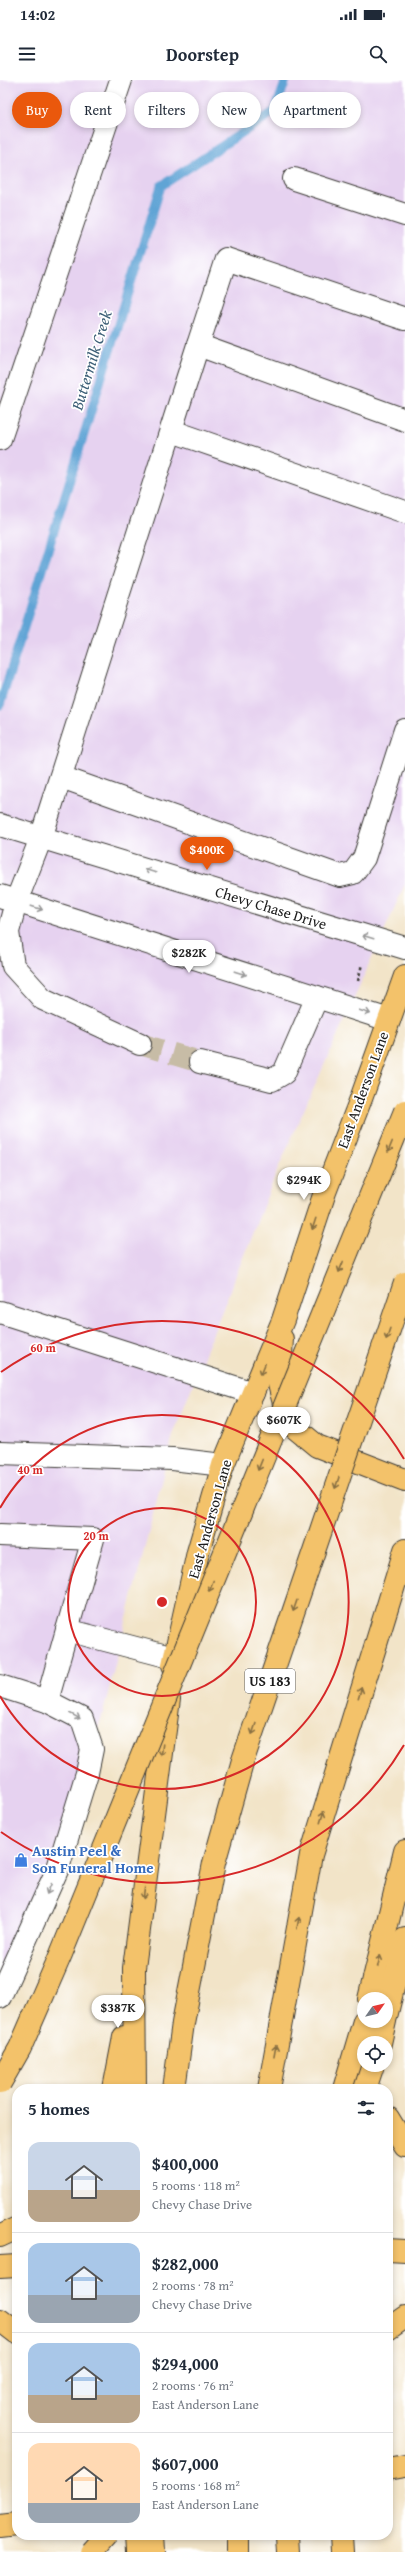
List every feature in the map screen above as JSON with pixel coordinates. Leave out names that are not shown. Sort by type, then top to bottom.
[{"type":"main road","name":"East Anderson Lane","points":[[135,2084],[134,1968],[174,1658],[198,1552],[223,1465],[283,1320],[325,1192],[405,976]]},
{"type":"main road","points":[[0,2083],[20,2048],[61,1954],[405,1111]]},
{"type":"main road","name":"US 183","points":[[175,2084],[183,2023],[214,1863],[243,1760],[405,1283]]},
{"type":"main road","points":[[283,1320],[279,1384],[290,1424],[317,1446],[405,1480]]},
{"type":"main road","points":[[269,2084],[311,1855],[405,1550]]},
{"type":"main road","points":[[372,1992],[405,1851]]},
{"type":"main road","points":[[392,1992],[405,1939]]},
{"type":"main road","points":[[115,2084],[134,1968]]},
{"type":"main road","points":[[346,2084],[364,2031]]},
{"type":"main road","points":[[371,2072],[374,2084]]},
{"type":"main road","points":[[367,2084],[371,2072]]},
{"type":"main road","points":[[393,2126],[405,2146]]},
{"type":"main road","points":[[0,2236],[12,2230]]},
{"type":"main road","points":[[393,2251],[405,2252]]},
{"type":"main road","points":[[0,2267],[12,2266]]},
{"type":"main road","points":[[393,2326],[405,2318]]},
{"type":"main road","points":[[0,2320],[12,2329]]},
{"type":"main road","points":[[393,2468],[405,2466]]},
{"type":"main road","points":[[393,2482],[405,2481]]},
{"type":"main road","points":[[92,2540],[93,2552]]},
{"type":"main road","points":[[93,2552],[103,2540]]},
{"type":"main road","points":[[136,2540],[136,2552]]},
{"type":"main road","points":[[152,2540],[153,2552]]},
{"type":"main road","points":[[238,2540],[238,2552]]},
{"type":"main road","points":[[287,2540],[288,2552]]},
{"type":"main road","points":[[341,2540],[342,2552]]},
{"type":"street","points":[[0,439],[121,80]]},
{"type":"street","points":[[294,179],[405,215]]},
{"type":"street","points":[[140,1044],[43,999],[13,966],[8,932],[8,899],[41,838],[226,259],[405,320]]},
{"type":"street","points":[[198,345],[405,420]]},
{"type":"street","points":[[172,431],[405,512]]},
{"type":"street","points":[[61,777],[340,876],[353,873],[364,858],[405,730]]},
{"type":"street","name":"Chevy Chase Drive","points":[[0,825],[405,948]]},
{"type":"street","points":[[8,899],[389,1020]]},
{"type":"street","points":[[200,1062],[272,1080],[284,1073],[317,996]]},
{"type":"street","points":[[0,1312],[253,1393]]},
{"type":"street","points":[[0,1454],[172,1459],[223,1465]]},
{"type":"street","points":[[0,1535],[93,1539],[47,1701]]},
{"type":"street","points":[[66,1630],[174,1658]]},
{"type":"street","points":[[0,1686],[47,1701],[82,1719],[92,1749],[58,1868],[0,1997]]},
{"type":"path","points":[[357,984],[362,964]]},
{"type":"shaded area","points":[[0,80],[405,80],[405,884],[279,1166],[173,1435],[103,1713],[44,1888],[0,1988]]},
{"type":"waterway","name":"Buttermilk Creek","points":[[0,705],[161,186],[275,111],[286,80]]},
{"type":"tunnel","points":[[140,1044],[200,1062]]},
{"type":"place","name":"Austin Peel & Son Funeral Home","points":[[21,1860]]}]
